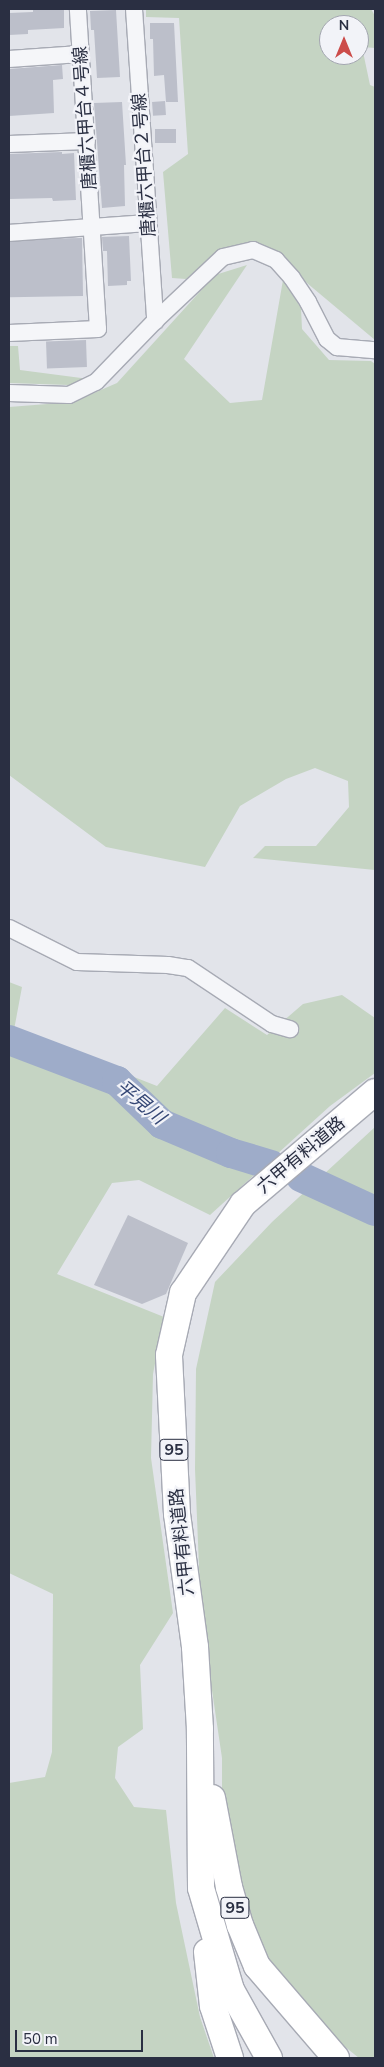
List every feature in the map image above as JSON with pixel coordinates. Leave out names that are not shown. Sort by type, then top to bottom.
[{"type":"main road","name":"六甲有料道路","points":[[269,2058],[231,1990],[201,1888],[200,1728],[195,1647],[177,1514],[169,1355],[183,1293],[243,1204],[375,1092]]},
{"type":"main road","name":"95","points":[[200,1728],[229,1887],[240,1925],[256,1966],[336,2058]]},
{"type":"main road","name":"95","points":[[201,1888],[213,2006],[230,2058]]},
{"type":"street","name":"唐櫃六甲台４号線","points":[[9,333],[98,329],[78,9]]},
{"type":"street","name":"唐櫃六甲台２号線","points":[[134,9],[155,320]]},
{"type":"street","points":[[9,59],[80,54]]},
{"type":"street","points":[[9,144],[87,141]]},
{"type":"street","points":[[9,232],[147,223]]},
{"type":"street","points":[[9,393],[69,395],[96,382],[155,320],[223,257],[253,250],[276,260],[292,278],[308,302],[327,339],[337,347],[375,350]]},
{"type":"street","points":[[9,928],[77,962],[168,965],[188,968],[272,1024],[290,1029]]},
{"type":"green space","points":[[146,9],[371,9],[375,16],[375,48],[369,48],[369,15],[319,15],[319,65],[366,65],[370,85],[375,87],[375,340],[283,263],[245,246],[209,260],[186,279],[172,278],[163,172],[188,154],[179,18],[146,17]]},
{"type":"green space","points":[[247,265],[184,359],[230,403],[262,400],[283,280],[301,308],[302,329],[329,360],[371,361],[375,364],[375,870],[253,858],[265,846],[316,846],[349,807],[348,781],[315,768],[286,779],[240,806],[205,867],[106,847],[9,775],[9,407],[73,402],[117,383],[215,275]]},
{"type":"green space","points":[[9,346],[18,346],[20,370],[89,379],[69,385],[9,383]]},
{"type":"green space","points":[[9,982],[22,987],[14,1030],[157,1086],[225,1008],[267,1035],[303,1004],[342,995],[375,1018],[375,1073],[330,1106],[210,1215],[139,1180],[112,1183],[57,1274],[164,1317],[153,1374],[151,1458],[173,1613],[140,1665],[143,1729],[118,1747],[115,1778],[134,1807],[166,1810],[176,1903],[200,2017],[214,2058],[9,2058],[9,1783],[45,1777],[52,1752],[53,1594],[9,1573]]},
{"type":"green space","points":[[375,1127],[375,2058],[359,2058],[304,2014],[257,1958],[222,1833],[222,1758],[201,1616],[195,1469],[196,1369],[215,1282],[272,1222]]},
{"type":"building","points":[[33,9],[64,9],[64,28],[28,30],[28,34],[9,35],[9,13],[33,12]]},
{"type":"building","points":[[116,10],[120,77],[97,78],[94,30],[91,30],[90,11]]},
{"type":"building","points":[[150,23],[174,23],[178,102],[166,102],[164,75],[154,76],[153,39],[150,39]]},
{"type":"building","points":[[62,65],[63,79],[53,80],[54,113],[9,116],[9,69]]},
{"type":"building","points":[[165,101],[166,115],[153,116],[152,102]]},
{"type":"building","points":[[122,102],[126,165],[124,165],[125,206],[102,208],[94,103]]},
{"type":"building","points":[[155,129],[176,129],[176,143],[155,143]]},
{"type":"building","points":[[62,152],[62,154],[74,153],[76,200],[53,201],[52,198],[9,199],[9,154]]},
{"type":"building","points":[[129,236],[131,281],[127,281],[127,285],[108,286],[107,251],[103,251],[102,237]]},
{"type":"building","points":[[82,238],[83,296],[10,297],[9,239]]},
{"type":"building","points":[[86,340],[87,367],[47,368],[46,341]]},
{"type":"building","points":[[128,1215],[188,1243],[166,1294],[142,1304],[94,1285]]},
{"type":"waterway","name":"平見川","points":[[9,1040],[117,1081],[162,1124],[231,1153],[271,1165]]},
{"type":"waterway","name":"平見川","points":[[301,1177],[375,1211]]}]
